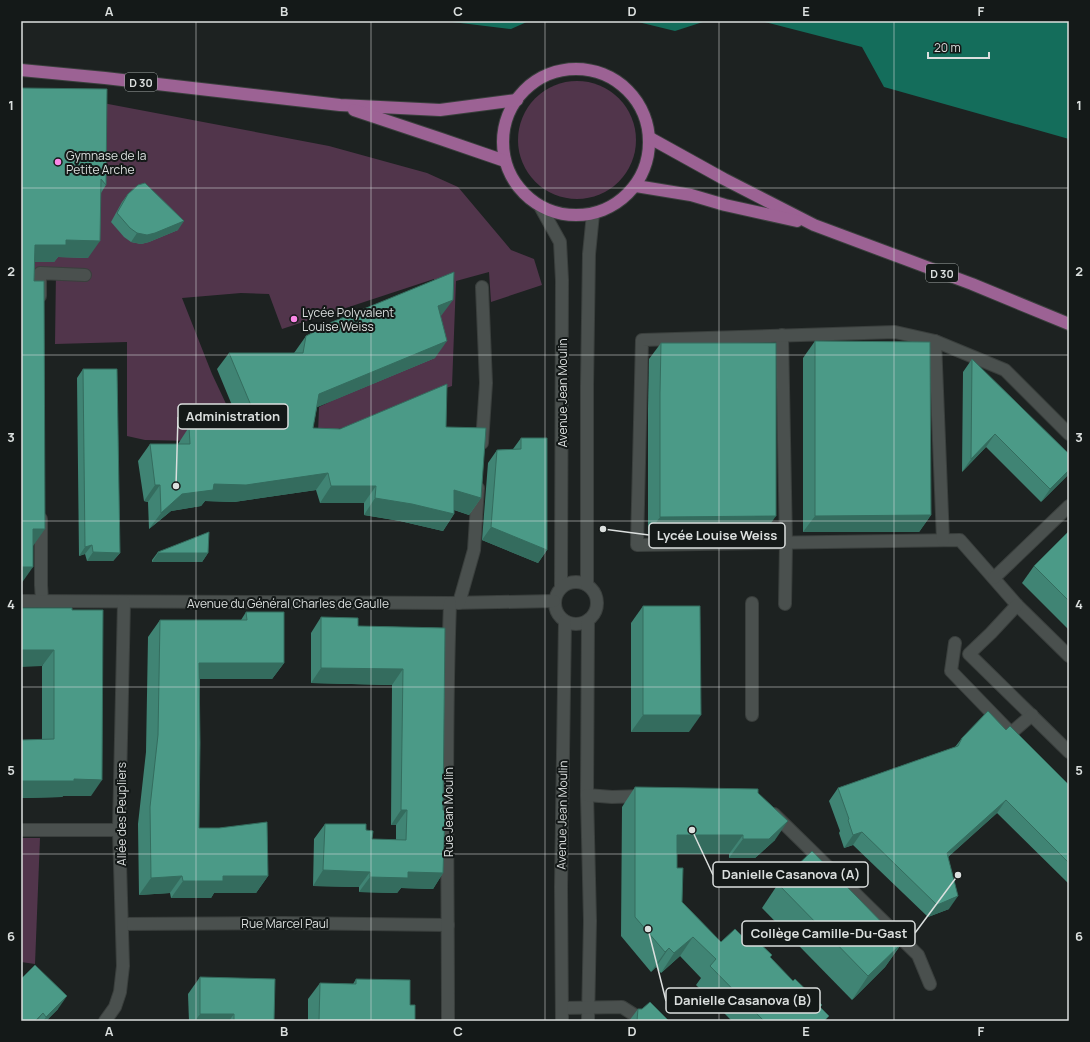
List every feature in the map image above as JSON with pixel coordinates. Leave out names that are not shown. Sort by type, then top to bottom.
[{"type":"main road","points":[[567,69],[591,70],[614,78],[632,94],[645,115],[650,138],[647,162],[636,186],[617,204],[593,214],[566,215],[540,206],[518,187],[505,161],[503,133],[510,109],[524,90],[544,76],[567,69]]},
{"type":"main road","name":"D 30","points":[[21,70],[105,78],[340,105],[440,110],[516,100]]},
{"type":"main road","name":"D 30","points":[[340,105],[441,138],[505,161]]},
{"type":"main road","name":"D 30","points":[[650,138],[724,179],[814,225],[972,284],[1069,324]]},
{"type":"main road","name":"D 30","points":[[636,186],[691,195],[725,205],[814,225]]},
{"type":"street","name":"Avenue Jean Moulin","points":[[540,206],[560,242],[562,280],[562,587]]},
{"type":"street","name":"Avenue Jean Moulin","points":[[587,585],[586,386],[589,254],[593,214]]},
{"type":"street","points":[[40,305],[40,273],[85,275]]},
{"type":"street","points":[[481,455],[486,383],[482,287]]},
{"type":"street","points":[[1069,434],[1005,370],[935,341],[894,332],[642,340],[637,545],[960,540],[1017,605],[1069,656]]},
{"type":"street","points":[[782,335],[786,543],[785,604]]},
{"type":"street","points":[[935,341],[944,540]]},
{"type":"street","name":"Rue Jean Moulin","points":[[448,1021],[447,788],[455,603],[474,550],[479,479]]},
{"type":"street","points":[[41,505],[42,601]]},
{"type":"street","points":[[994,578],[1069,506]]},
{"type":"street","points":[[580,582],[587,585],[592,589],[596,596],[596,610],[593,616],[583,623],[577,624],[571,624],[560,618],[554,601],[558,591],[567,583],[580,582]]},
{"type":"street","name":"Avenue du Général Charles de Gaulle","points":[[21,601],[455,603],[554,601]]},
{"type":"street","name":"Allée des Peupliers","points":[[105,1021],[115,1007],[120,992],[123,966],[119,830],[124,602]]},
{"type":"street","points":[[752,604],[752,715]]},
{"type":"street","points":[[1017,605],[969,654],[1032,714],[1069,752]]},
{"type":"street","name":"Avenue Jean Moulin","points":[[588,620],[587,795],[590,921],[588,1021]]},
{"type":"street","name":"Avenue Jean Moulin","points":[[562,1021],[561,887],[565,621]]},
{"type":"street","points":[[955,643],[951,671],[1011,733],[1032,714]]},
{"type":"street","points":[[587,795],[612,797],[656,796]]},
{"type":"street","points":[[765,807],[770,810],[918,955],[930,984]]},
{"type":"street","points":[[21,830],[119,830]]},
{"type":"street","name":"Rue Marcel Paul","points":[[122,924],[284,923],[448,925]]},
{"type":"street","points":[[562,1008],[622,1007],[644,1021]]},
{"type":"shaded area","points":[[444,21],[529,21],[511,29]]},
{"type":"shaded area","points":[[634,21],[706,21],[675,31]]},
{"type":"shaded area","points":[[761,21],[1069,21],[1069,139],[884,87],[862,47]]},
{"type":"shaded area","points":[[577,81],[600,85],[619,98],[632,117],[636,140],[632,163],[619,182],[600,195],[577,199],[554,195],[535,182],[522,163],[518,140],[522,117],[535,98],[554,85]]},
{"type":"shaded area","points":[[87,100],[329,146],[427,173],[458,187],[511,250],[534,259],[542,285],[491,302],[489,272],[456,281],[452,386],[440,390],[401,413],[318,434],[319,407],[433,352],[434,279],[282,329],[269,294],[241,293],[182,298],[212,374],[244,442],[145,440],[127,436],[127,342],[55,344],[56,270],[21,270]]},
{"type":"shaded area","points":[[21,838],[40,838],[35,964],[21,962]]},
{"type":"building","points":[[21,88],[107,89],[106,185],[101,179],[100,241],[66,240],[66,245],[35,245],[34,281],[44,281],[45,529],[33,529],[33,567],[21,567]]},
{"type":"building","points":[[145,183],[184,221],[147,235],[137,233],[130,228],[117,213],[128,194],[138,185]]},
{"type":"building","points":[[454,272],[453,300],[438,306],[447,341],[319,394],[313,428],[340,429],[447,384],[446,427],[486,428],[481,498],[454,490],[454,514],[412,504],[375,498],[376,486],[331,486],[328,473],[246,485],[214,484],[213,490],[182,494],[161,513],[160,485],[155,485],[150,444],[190,444],[189,427],[260,427],[229,353],[303,353],[306,336],[314,332],[315,329]]},
{"type":"building","points":[[815,341],[930,342],[931,515],[815,516]]},
{"type":"building","points":[[661,343],[776,343],[776,516],[660,517]]},
{"type":"building","points":[[972,359],[1069,454],[1069,470],[1050,489],[995,434],[971,459]]},
{"type":"building","points":[[83,369],[117,369],[120,553],[93,552],[92,545],[85,547]]},
{"type":"building","points":[[521,438],[547,438],[547,550],[491,527],[497,450],[521,449]]},
{"type":"building","points":[[1069,531],[1069,601],[1034,566]]},
{"type":"building","points":[[209,532],[208,553],[158,553],[158,552]]},
{"type":"building","points":[[643,606],[700,606],[701,715],[643,715]]},
{"type":"building","points":[[21,608],[72,608],[72,610],[103,610],[102,780],[74,779],[74,781],[21,781],[21,740],[54,739],[54,650],[21,650]]},
{"type":"building","points":[[246,612],[284,612],[284,663],[199,663],[199,828],[219,828],[267,822],[268,876],[223,876],[223,881],[183,881],[182,876],[151,878],[150,807],[158,735],[160,620],[247,620]]},
{"type":"building","points":[[321,617],[358,618],[358,626],[445,628],[443,810],[445,811],[443,873],[408,872],[408,878],[370,877],[370,872],[323,870],[325,824],[366,824],[366,830],[373,831],[372,839],[406,840],[407,810],[401,810],[403,669],[321,668]]},
{"type":"building","points":[[988,711],[1006,730],[1010,726],[1069,785],[1069,863],[1006,800],[947,853],[958,896],[937,905],[862,832],[853,835],[838,788],[958,746],[962,738]]},
{"type":"building","points":[[635,787],[758,789],[758,793],[788,821],[769,839],[743,839],[743,835],[677,835],[677,868],[683,868],[682,902],[721,942],[735,929],[746,940],[751,935],[772,955],[770,957],[793,981],[795,979],[822,1005],[820,1007],[829,1016],[824,1021],[764,1021],[710,966],[716,959],[693,937],[674,953],[669,948],[665,952],[635,917]]},
{"type":"building","points":[[812,851],[902,943],[868,976],[778,884]]},
{"type":"building","points":[[35,965],[67,996],[46,1017],[43,1013],[35,1021],[21,1021],[21,979]]},
{"type":"building","points":[[200,977],[275,979],[274,1021],[234,1021],[234,1014],[200,1014]]},
{"type":"building","points":[[356,979],[410,980],[410,1005],[415,1005],[415,1021],[319,1021],[320,983],[356,984]]},
{"type":"building","points":[[650,1002],[669,1021],[637,1021],[638,1009],[642,1009]]},
{"type":"place","name":"Gymnase de la Petite Arche","points":[[58,162]]},
{"type":"place","name":"Lycée Polyvalent Louise Weiss","points":[[294,319]]},
{"type":"place","name":"Administration","points":[[176,486]]},
{"type":"place","name":"Lycée Louise Weiss","points":[[603,529]]},
{"type":"place","name":"Danielle Casanova (A)","points":[[692,830]]},
{"type":"place","name":"Collège Camille-Du-Gast","points":[[958,875]]},
{"type":"place","name":"Danielle Casanova (B)","points":[[648,929]]}]
